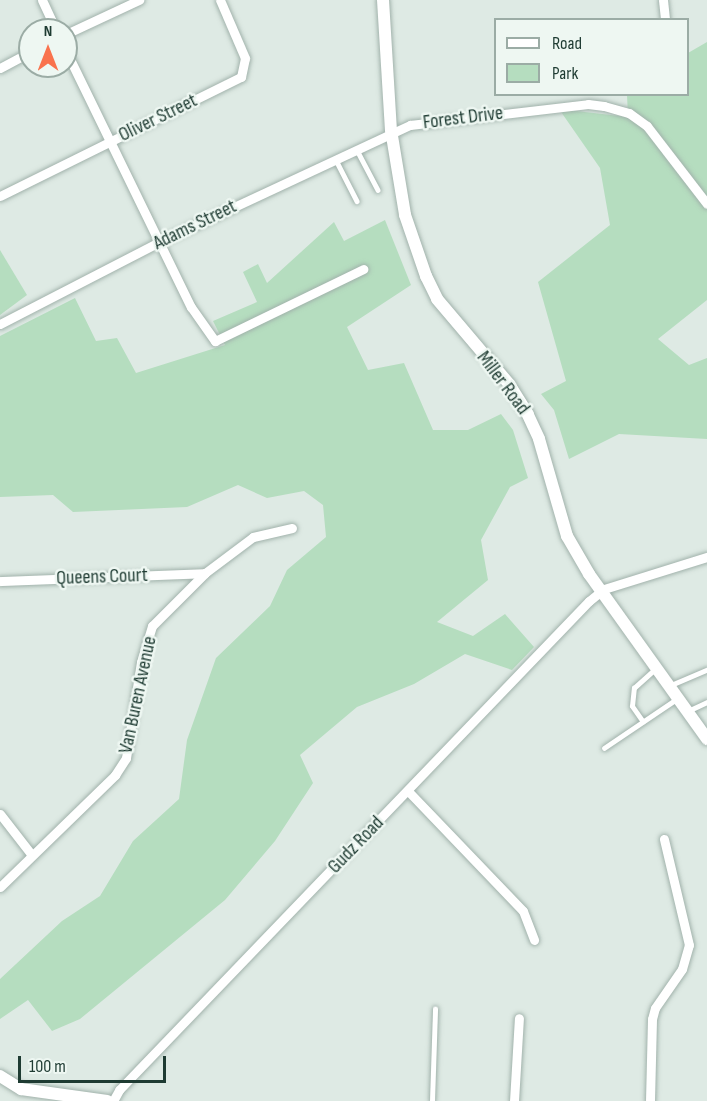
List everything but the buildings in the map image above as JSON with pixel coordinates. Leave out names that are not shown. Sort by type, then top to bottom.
[{"type":"street","points":[[42,0],[50,18]]},
{"type":"street","points":[[78,28],[139,0]]},
{"type":"street","name":"Oliver Street","points":[[0,196],[241,77],[245,58],[220,0]]},
{"type":"street","name":"Miller Road","points":[[383,0],[391,130],[405,215],[426,276],[443,307],[509,384],[528,414],[567,536],[601,592],[690,710],[707,739]]},
{"type":"street","points":[[663,0],[665,18]]},
{"type":"street","points":[[0,68],[18,58]]},
{"type":"street","points":[[78,76],[192,307],[215,341],[363,269]]},
{"type":"street","name":"Forest Drive","points":[[391,130],[493,114],[604,106],[629,113],[647,126],[707,204]]},
{"type":"street","name":"Adams Street","points":[[0,324],[159,242],[391,130]]},
{"type":"street","name":"Van Buren Avenue","points":[[0,887],[31,854],[115,775],[126,758],[141,662],[153,626],[205,573],[253,537],[292,528]]},
{"type":"street","points":[[601,592],[707,557]]},
{"type":"street","name":"Queens Court","points":[[0,581],[205,573]]},
{"type":"street","name":"Gudz Road","points":[[113,1101],[119,1090],[601,592]]},
{"type":"street","points":[[408,791],[523,910],[534,940]]},
{"type":"street","points":[[0,813],[31,854]]},
{"type":"street","points":[[650,1101],[652,1019],[655,1008],[682,969],[688,945],[664,839]]},
{"type":"street","points":[[514,1101],[519,1017]]},
{"type":"street","points":[[0,1076],[21,1089],[107,1101]]},
{"type":"lane","points":[[356,147],[378,190]]},
{"type":"lane","points":[[334,157],[357,201]]},
{"type":"lane","points":[[643,722],[632,706],[633,688],[657,667]]},
{"type":"lane","points":[[671,685],[707,670]]},
{"type":"lane","points":[[604,748],[680,697]]},
{"type":"lane","points":[[690,710],[707,702]]},
{"type":"lane","points":[[432,1101],[435,1009]]},
{"type":"green space","points":[[707,42],[707,300],[658,339],[689,365],[707,358],[707,439],[619,434],[569,459],[554,410],[541,394],[566,381],[538,282],[610,225],[600,168],[559,109],[628,117],[627,96],[689,96],[689,52]]},
{"type":"green space","points":[[385,220],[411,285],[347,327],[368,370],[404,363],[433,430],[468,430],[501,414],[513,430],[528,478],[510,487],[481,540],[488,580],[437,622],[473,636],[505,614],[534,647],[512,670],[465,654],[414,684],[357,707],[300,755],[313,783],[275,841],[225,900],[80,1019],[52,1031],[28,1000],[0,1019],[0,979],[62,921],[100,896],[133,841],[179,799],[187,740],[216,658],[270,606],[287,570],[326,537],[323,505],[304,491],[267,498],[238,485],[187,507],[73,512],[53,495],[0,497],[0,336],[75,298],[96,341],[117,338],[136,373],[225,345],[213,321],[257,302],[243,272],[258,264],[267,283],[334,222],[344,241]]},
{"type":"green space","points":[[0,250],[27,295],[0,315]]}]
